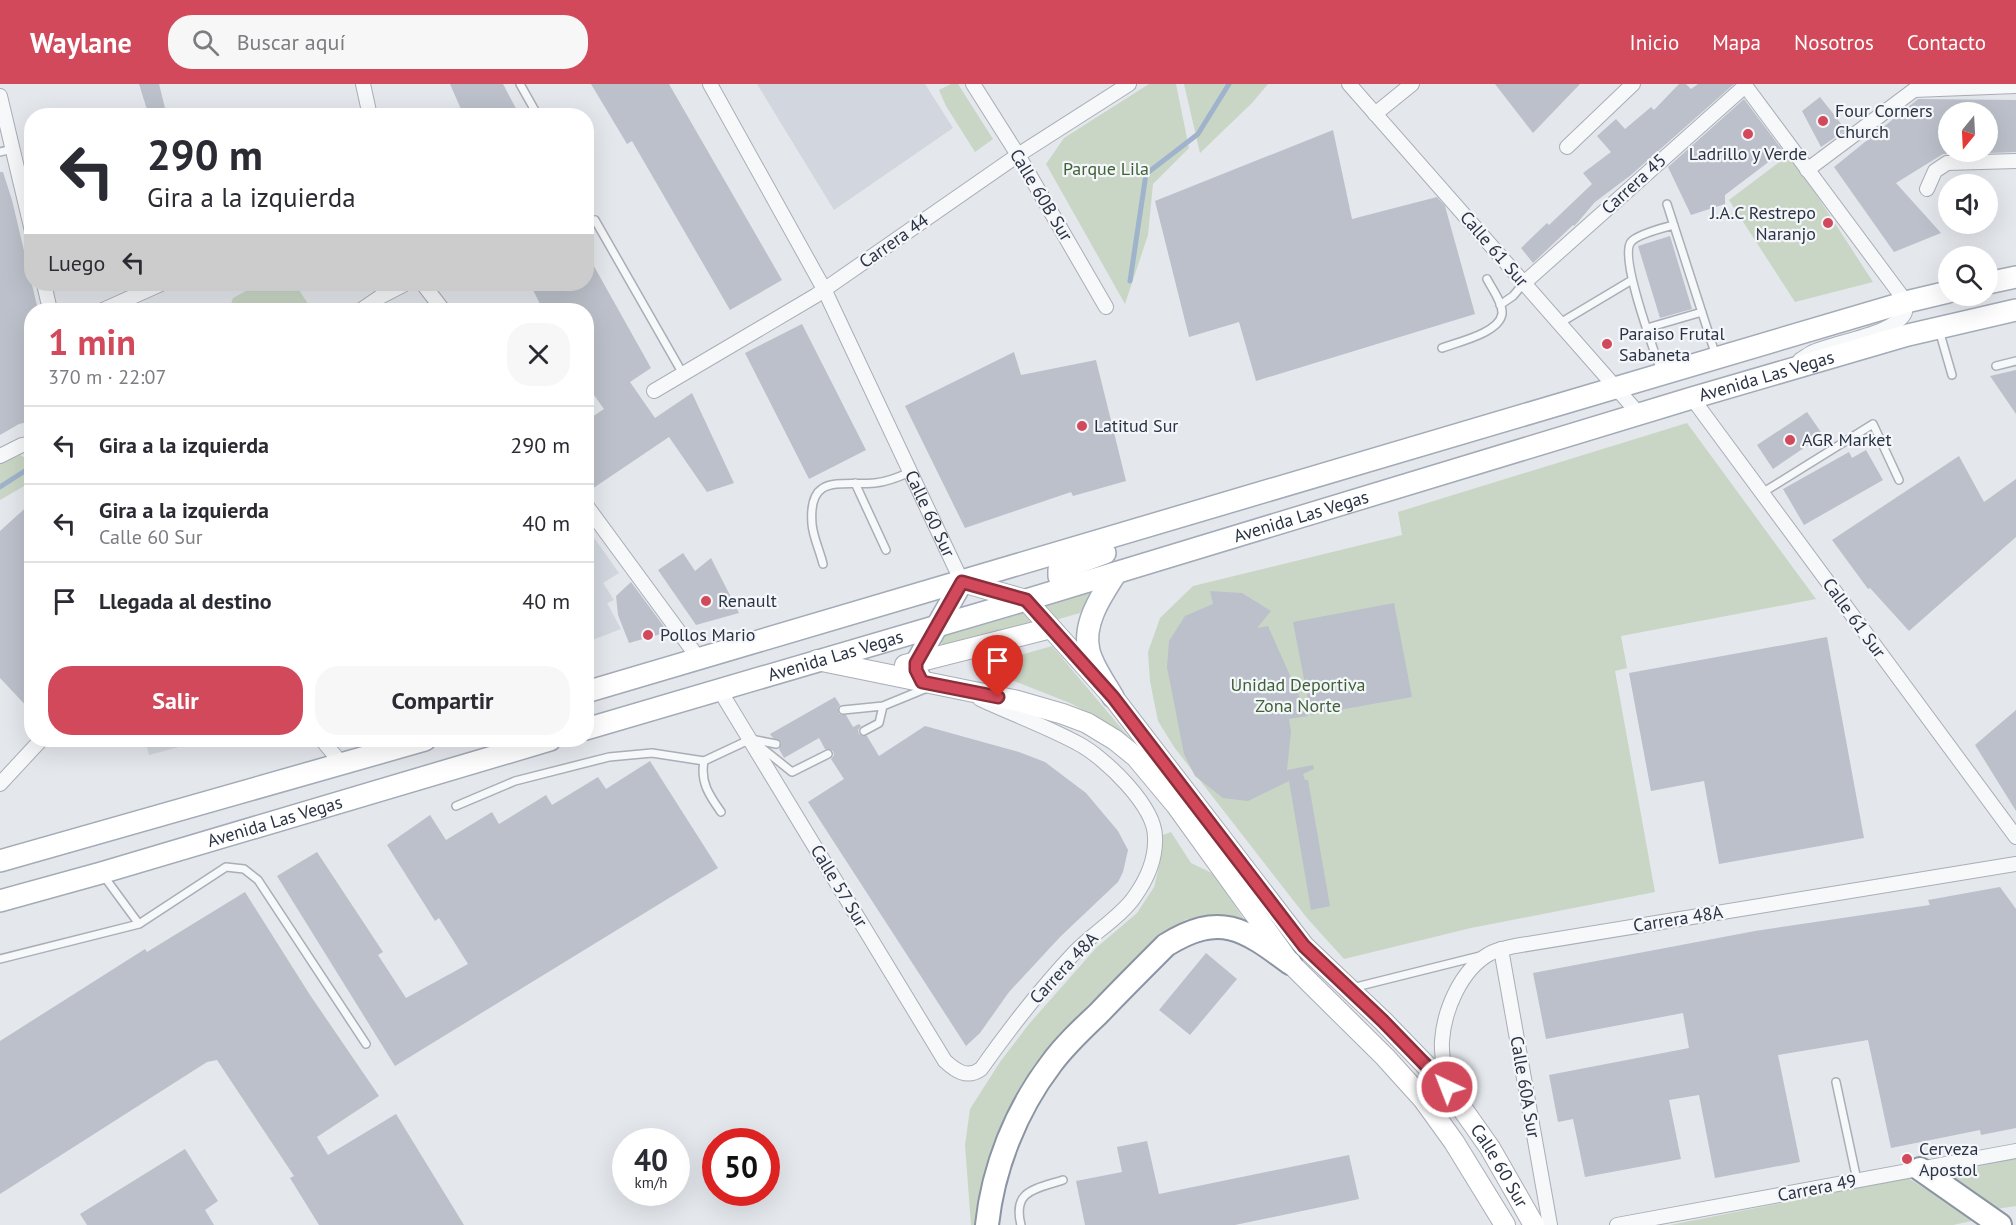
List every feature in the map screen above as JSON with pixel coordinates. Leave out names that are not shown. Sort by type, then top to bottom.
[{"type":"highway","points":[[987,1225],[990,1202],[1005,1149],[1034,1088],[1068,1044],[1166,945],[1185,933],[1205,927],[1234,928],[1266,945],[1290,963]]},
{"type":"highway","points":[[1920,1169],[2000,1225]]},
{"type":"main road","points":[[1998,281],[2016,277]]},
{"type":"main road","name":"Avenida Las Vegas","points":[[594,690],[1616,387],[1938,294]]},
{"type":"main road","name":"Avenida Las Vegas","points":[[594,727],[1026,600],[1692,398],[1938,327],[2016,310]]},
{"type":"main road","points":[[1064,588],[1058,573],[1061,569],[1107,552],[1160,523]]},
{"type":"main road","points":[[1113,697],[1092,660],[1088,650],[1088,637],[1092,615],[1100,597],[1116,573]]},
{"type":"main road","points":[[925,676],[937,625],[962,582],[1026,600]]},
{"type":"main road","name":"Calle 60 Sur","points":[[1026,600],[1113,697],[1293,933],[1447,1087],[1473,1121],[1534,1225]]},
{"type":"main road","points":[[817,660],[877,673],[925,676],[1051,628]]},
{"type":"main road","name":"Calle 60 Sur","points":[[925,676],[957,689],[1018,701],[1063,714],[1115,740],[1136,757],[1176,805],[1290,963],[1405,1078],[1423,1099],[1454,1142],[1505,1225]]},
{"type":"main road","name":"Avenida Las Vegas","points":[[0,861],[401,747]]},
{"type":"main road","name":"Avenida Las Vegas","points":[[0,901],[526,747]]},
{"type":"street","points":[[363,84],[368,108]]},
{"type":"street","name":"Calle 60 Sur","points":[[710,84],[824,289],[962,582]]},
{"type":"street","name":"Calle 60B Sur","points":[[973,84],[1018,155],[1106,307]]},
{"type":"street","name":"Carrera 44","points":[[654,391],[824,289],[1018,155],[1129,84]]},
{"type":"street","name":"Calle 61 Sur","points":[[1349,84],[1639,414]]},
{"type":"street","points":[[1375,114],[1412,84]]},
{"type":"street","points":[[1567,147],[1633,84]]},
{"type":"street","points":[[1744,85],[1906,302],[1905,312],[1891,325],[1812,352],[1783,372]]},
{"type":"street","name":"Carrera 45","points":[[1524,283],[1744,85]]},
{"type":"street","points":[[1807,170],[1914,90],[2016,86]]},
{"type":"street","points":[[0,96],[5,145],[24,206]]},
{"type":"street","points":[[1927,189],[1935,171],[1947,163],[2016,161]]},
{"type":"street","points":[[119,303],[145,291]]},
{"type":"street","points":[[368,303],[381,291]]},
{"type":"street","points":[[428,291],[438,303]]},
{"type":"street","name":"Calle 61 Sur","points":[[1692,398],[2016,837]]},
{"type":"street","points":[[0,456],[24,444]]},
{"type":"street","points":[[594,516],[699,659]]},
{"type":"street","name":"Calle 57 Sur","points":[[719,689],[945,1061],[956,1071],[966,1074]]},
{"type":"street","name":"Calle 60 Sur","points":[[957,689],[1080,744],[1108,764],[1131,788],[1152,820],[1155,835],[1154,854]]},
{"type":"street","points":[[0,784],[34,747]]},
{"type":"street","points":[[328,747],[342,764]]},
{"type":"street","name":"Carrera 48A","points":[[966,1074],[974,1074],[981,1069],[1050,979],[1077,950],[1134,898],[1147,876],[1154,854]]},
{"type":"street","name":"Carrera 48A","points":[[1495,951],[2016,864]]},
{"type":"street","points":[[1447,1087],[1442,1042],[1445,1020],[1453,997],[1466,975],[1495,951]]},
{"type":"street","name":"Calle 60A Sur","points":[[1495,951],[1550,1225]]},
{"type":"street","name":"Carrera 49","points":[[1617,1225],[2016,1151]]},
{"type":"lane","points":[[520,84],[534,108]]},
{"type":"lane","points":[[1667,204],[1716,358]]},
{"type":"lane","points":[[595,220],[683,374]]},
{"type":"lane","points":[[1662,374],[1632,280],[1628,253],[1630,243],[1637,237],[1674,225]]},
{"type":"lane","points":[[1442,348],[1488,331],[1497,324],[1502,314],[1500,305],[1487,279]]},
{"type":"lane","points":[[1560,323],[1632,280]]},
{"type":"lane","points":[[1500,305],[1513,296],[1524,283]]},
{"type":"lane","points":[[1647,328],[1702,312]]},
{"type":"lane","points":[[1938,327],[1952,375]]},
{"type":"lane","points":[[1996,366],[2016,362]]},
{"type":"lane","points":[[1762,493],[1873,424],[1899,480]]},
{"type":"lane","points":[[823,564],[812,525],[812,500],[817,492],[832,483],[876,483],[910,472]]},
{"type":"lane","points":[[855,483],[886,550]]},
{"type":"lane","points":[[843,710],[882,705],[925,676]]},
{"type":"lane","points":[[864,731],[879,723],[882,705]]},
{"type":"lane","points":[[751,739],[792,772],[828,754]]},
{"type":"lane","points":[[456,806],[514,781],[609,757],[652,753],[704,761],[751,739],[776,744]]},
{"type":"lane","points":[[704,761],[701,774],[709,795],[721,812]]},
{"type":"lane","points":[[0,959],[139,924],[226,867],[244,869],[258,880],[366,1044]]},
{"type":"lane","points":[[101,873],[139,924]]},
{"type":"lane","points":[[1349,989],[1495,951]]},
{"type":"lane","points":[[1836,1082],[1857,1180]]},
{"type":"lane","points":[[1021,1225],[1018,1215],[1020,1202],[1027,1192],[1063,1180]]},
{"type":"shaded area","points":[[757,84],[925,84],[953,128],[834,210]]},
{"type":"shaded area","points":[[594,538],[619,573],[603,583],[614,600],[607,603],[621,629],[594,639]]},
{"type":"shaded area","points":[[147,747],[179,747],[149,755]]},
{"type":"green space","points":[[951,84],[958,84],[993,139],[975,152],[946,106],[939,90]]},
{"type":"green space","name":"Parque Lila","points":[[1149,84],[1176,84],[1189,148],[1153,184],[1148,235],[1125,304],[1046,164],[1064,138]]},
{"type":"green space","points":[[1184,84],[1268,84],[1252,103],[1200,153]]},
{"type":"green space","points":[[1790,154],[1873,282],[1795,302],[1729,200]]},
{"type":"green space","points":[[246,291],[300,291],[307,303],[231,303],[233,298]]},
{"type":"green space","name":"Unidad Deportiva Zona Norte","points":[[1687,423],[1816,599],[1621,636],[1627,668],[1615,671],[1655,892],[1471,928],[1344,959],[1307,918],[1174,747],[1158,721],[1150,681],[1148,652],[1160,618],[1193,586],[1402,535],[1398,512]]},
{"type":"green space","points":[[20,455],[24,457],[24,486],[0,500],[0,464]]},
{"type":"green space","points":[[1094,587],[1080,613],[944,651],[938,631]]},
{"type":"green space","points":[[1052,646],[1138,748],[1102,720],[1070,703],[979,667]]},
{"type":"green space","points":[[1171,832],[1191,863],[1214,874],[1247,924],[1213,916],[1187,919],[1161,935],[1085,1008],[1046,1051],[1016,1100],[983,1186],[974,1225],[971,1225],[965,1145],[970,1109],[1000,1062],[1029,1024],[1096,948],[1137,913],[1154,887],[1160,863],[1160,836]]},
{"type":"green space","points":[[2016,1159],[2016,1206],[1995,1209],[1941,1174]]},
{"type":"green space","points":[[1908,1178],[1976,1220],[1953,1225],[1670,1225]]},
{"type":"building","points":[[139,84],[159,84],[165,108],[146,108]]},
{"type":"building","points":[[450,84],[503,84],[516,108],[460,108]]},
{"type":"building","points":[[591,84],[669,84],[782,280],[730,310],[632,141],[627,144]]},
{"type":"building","points":[[1495,84],[1580,84],[1533,133]]},
{"type":"building","points":[[1679,84],[1686,84],[1691,89],[1698,84],[1734,84],[1631,175],[1595,202],[1574,226],[1533,263],[1521,248],[1592,184],[1583,173],[1611,152],[1597,136],[1616,119],[1625,129],[1651,107],[1654,110]]},
{"type":"building","name":"Four Corners Church","points":[[1820,97],[1846,130],[1821,147],[1802,111]]},
{"type":"building","points":[[1744,99],[1783,151],[1725,195],[1725,204],[1691,215],[1668,167]]},
{"type":"building","points":[[1918,99],[2016,100],[2016,152],[1998,153],[1998,102],[1938,102],[1938,157],[1896,183],[1938,230],[1939,234],[1894,252],[1834,167]]},
{"type":"building","points":[[1333,130],[1352,219],[1437,197],[1445,206],[1475,314],[1256,381],[1239,322],[1189,337],[1155,201]]},
{"type":"building","points":[[0,172],[3,172],[24,251],[24,291],[34,291],[36,303],[24,303],[24,423],[0,435]]},
{"type":"building","points":[[1670,236],[1692,309],[1660,318],[1638,246]]},
{"type":"building","points":[[594,266],[651,368],[630,382],[655,418],[692,393],[734,483],[707,492],[669,437],[594,488],[594,416],[604,409],[594,395],[594,303],[540,303],[534,291],[594,291]]},
{"type":"building","points":[[802,324],[866,450],[809,479],[745,353]]},
{"type":"building","points":[[1014,352],[1021,375],[1096,360],[1126,481],[1073,496],[1071,492],[965,528],[905,406]]},
{"type":"building","points":[[2016,370],[2016,414],[1990,376]]},
{"type":"building","name":"AGR Market","points":[[1807,412],[1823,435],[1773,469],[1757,445]]},
{"type":"building","points":[[1866,450],[1883,480],[1804,525],[1783,489],[1849,452],[1852,458]]},
{"type":"building","points":[[1959,456],[1984,502],[2016,479],[2016,537],[1909,631],[1870,588],[1868,589],[1832,540]]},
{"type":"building","points":[[24,509],[24,704],[0,678],[0,531]]},
{"type":"building","name":"Renault","points":[[683,553],[695,571],[711,558],[739,613],[696,625],[658,570]]},
{"type":"building","points":[[631,582],[668,632],[629,643],[618,615],[616,596]]},
{"type":"building","points":[[1210,591],[1242,593],[1271,611],[1257,628],[1268,626],[1308,716],[1289,719],[1291,732],[1287,770],[1313,765],[1314,769],[1303,774],[1305,780],[1308,780],[1330,906],[1311,910],[1289,781],[1248,801],[1223,798],[1195,776],[1184,754],[1167,667],[1169,641],[1185,616],[1213,604]]},
{"type":"building","points":[[1394,603],[1412,697],[1311,715],[1293,622]]},
{"type":"building","points":[[1827,637],[1864,838],[1719,864],[1704,781],[1651,791],[1629,673]]},
{"type":"building","points":[[835,697],[840,705],[839,714],[846,715],[853,727],[859,724],[861,726],[858,730],[859,734],[867,736],[879,756],[925,726],[1019,752],[1045,762],[1086,793],[1118,831],[1128,850],[1118,882],[1060,937],[1009,992],[980,1033],[966,1046],[808,802],[844,779],[831,759],[834,755],[833,751],[825,749],[819,738],[784,758],[779,749],[781,742],[770,734]]},
{"type":"building","points":[[2016,710],[2016,811],[1975,745]]},
{"type":"building","points":[[650,761],[718,868],[395,1066],[277,876],[317,852],[383,952],[378,955],[406,998],[468,964],[439,918],[435,921],[387,845],[430,815],[446,840],[492,812],[499,824],[546,795],[552,805],[598,777],[606,789]]},
{"type":"building","points":[[2000,887],[2016,909],[2016,1128],[1981,1135],[1980,1130],[1891,1148],[1868,1040],[1778,1055],[1800,1162],[1715,1178],[1699,1095],[1669,1100],[1681,1159],[1585,1177],[1573,1119],[1558,1122],[1549,1075],[1689,1048],[1683,1013],[1546,1039],[1533,973],[1755,931],[1930,905],[1928,900]]},
{"type":"building","points":[[245,892],[310,995],[379,1096],[317,1137],[328,1155],[396,1114],[464,1225],[319,1225],[290,1178],[294,1176],[217,1060],[207,1062],[0,1194],[0,1041],[145,949],[147,952]]},
{"type":"building","points":[[1206,953],[1237,979],[1190,1035],[1159,1010]]},
{"type":"building","points":[[1147,1141],[1159,1194],[1349,1155],[1359,1199],[1235,1225],[1085,1225],[1076,1181],[1122,1172],[1117,1147]]},
{"type":"building","points":[[185,1149],[218,1201],[205,1210],[214,1225],[87,1225],[80,1214]]},
{"type":"waterway","points":[[1130,281],[1146,174],[1198,134],[1229,84]]},
{"type":"waterway","points":[[0,487],[24,472]]},
{"type":"place","name":"Four Corners Church","points":[[1823,121]]},
{"type":"place","name":"Ladrillo y Verde","points":[[1748,134]]},
{"type":"place","name":"J.A.C Restrepo Naranjo","points":[[1828,223]]},
{"type":"place","name":"Paraiso Frutal Sabaneta","points":[[1607,344]]},
{"type":"place","name":"Latitud Sur","points":[[1082,426]]},
{"type":"place","name":"AGR Market","points":[[1790,440]]},
{"type":"place","name":"Renault","points":[[706,601]]},
{"type":"place","name":"Pollos Mario","points":[[648,635]]},
{"type":"place","name":"Cerveza Apostol","points":[[1907,1159]]},
{"type":"route","points":[[998,697],[922,682],[916,670],[916,663],[962,582],[1026,600],[1113,697],[1150,743],[1304,946],[1383,1021],[1447,1087]]}]
